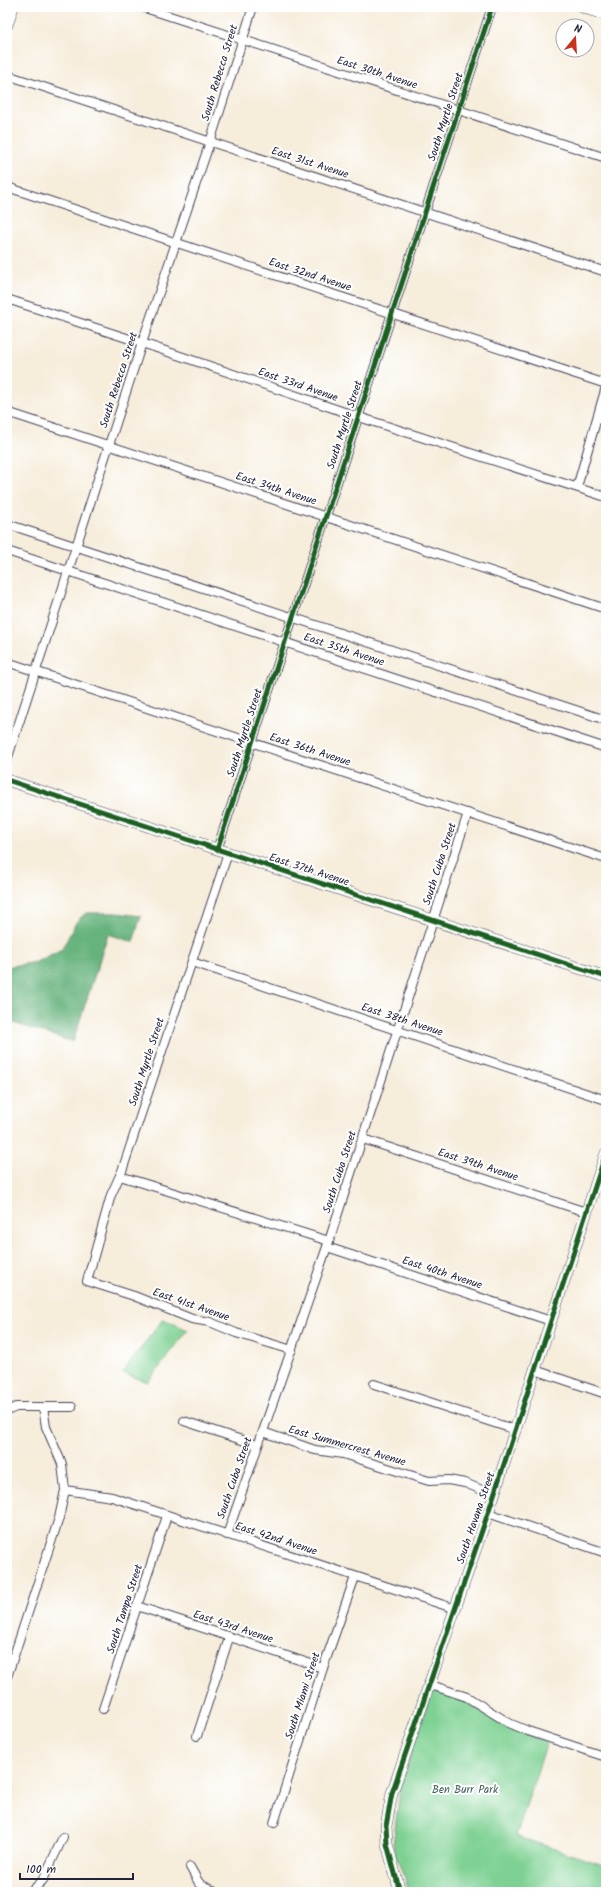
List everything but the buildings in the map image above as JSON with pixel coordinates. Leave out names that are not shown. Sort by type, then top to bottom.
[{"type":"street","points":[[7,25],[13,7]]},
{"type":"street","name":"East 30th Avenue","points":[[142,7],[606,158]]},
{"type":"street","name":"South Rebecca Street","points":[[7,760],[142,343],[210,142],[252,7]]},
{"type":"street","name":"South Myrtle Street","points":[[217,850],[492,7]]},
{"type":"street","points":[[582,7],[606,15]]},
{"type":"street","name":"East 31st Avenue","points":[[7,75],[606,272]]},
{"type":"street","name":"East 32nd Avenue","points":[[7,187],[606,386]]},
{"type":"street","name":"East 33rd Avenue","points":[[7,299],[142,343],[358,417],[606,497]]},
{"type":"street","points":[[577,487],[606,386]]},
{"type":"street","name":"East 34th Avenue","points":[[7,412],[606,609]]},
{"type":"street","name":"East 35th Avenue","points":[[7,524],[606,720]]},
{"type":"street","name":"East 35th Avenue","points":[[7,551],[606,748]]},
{"type":"street","name":"East 36th Avenue","points":[[7,662],[606,859]]},
{"type":"street","name":"East 37th Avenue","points":[[7,780],[433,922],[606,977]]},
{"type":"street","name":"South Cuba Street","points":[[227,1535],[328,1244],[363,1139],[396,1030],[468,813]]},
{"type":"street","name":"South Myrtle Street","points":[[87,1277],[111,1195],[120,1176],[228,853]]},
{"type":"street","name":"East 38th Avenue","points":[[192,962],[606,1100]]},
{"type":"street","name":"East 39th Avenue","points":[[363,1139],[586,1212]]},
{"type":"street","name":"South Havana Street","points":[[400,1892],[387,1844],[388,1813],[392,1793],[428,1684],[456,1609],[516,1430],[586,1212],[606,1156]]},
{"type":"street","name":"East 40th Avenue","points":[[120,1176],[328,1244],[551,1321]]},
{"type":"street","name":"East 41st Avenue","points":[[87,1277],[87,1281],[93,1284],[134,1296],[192,1319],[210,1322],[236,1333],[292,1350]]},
{"type":"street","points":[[535,1370],[606,1394]]},
{"type":"street","points":[[374,1384],[516,1430]]},
{"type":"street","points":[[7,1411],[16,1407],[72,1407]]},
{"type":"street","points":[[7,1677],[59,1518],[65,1490],[62,1464],[46,1427],[43,1407]]},
{"type":"street","points":[[184,1421],[257,1445]]},
{"type":"street","name":"East Summercrest Avenue","points":[[263,1432],[315,1450],[343,1454],[429,1481],[448,1480],[465,1484],[494,1495]]},
{"type":"street","name":"East 42nd Avenue","points":[[65,1490],[112,1497],[456,1609]]},
{"type":"street","points":[[488,1513],[606,1553]]},
{"type":"street","name":"South Tampa Street","points":[[103,1709],[167,1516]]},
{"type":"street","name":"South Miami Street","points":[[274,1823],[323,1668],[355,1577]]},
{"type":"street","name":"East 43rd Avenue","points":[[137,1606],[229,1638],[323,1668]]},
{"type":"street","points":[[197,1736],[229,1638]]},
{"type":"street","points":[[428,1684],[467,1697],[509,1723],[528,1731],[606,1757]]},
{"type":"street","points":[[32,1892],[43,1880],[63,1837]]},
{"type":"street","points":[[190,1868],[199,1884],[215,1892]]},
{"type":"green space","points":[[86,913],[116,913],[141,916],[133,942],[108,934],[73,1042],[7,1021],[7,967],[36,962],[62,949],[77,921]]},
{"type":"green space","points":[[163,1319],[188,1330],[148,1382],[122,1373]]},
{"type":"green space","name":"Ben Burr Park","points":[[435,1691],[464,1701],[503,1725],[547,1742],[516,1836],[606,1866],[606,1892],[408,1892],[405,1878],[393,1846],[400,1788],[431,1693]]},
{"type":"cycle path","points":[[217,850],[492,7]]},
{"type":"cycle path","points":[[7,780],[606,977]]},
{"type":"cycle path","points":[[400,1892],[387,1844],[386,1826],[392,1793],[488,1513],[606,1153]]}]
